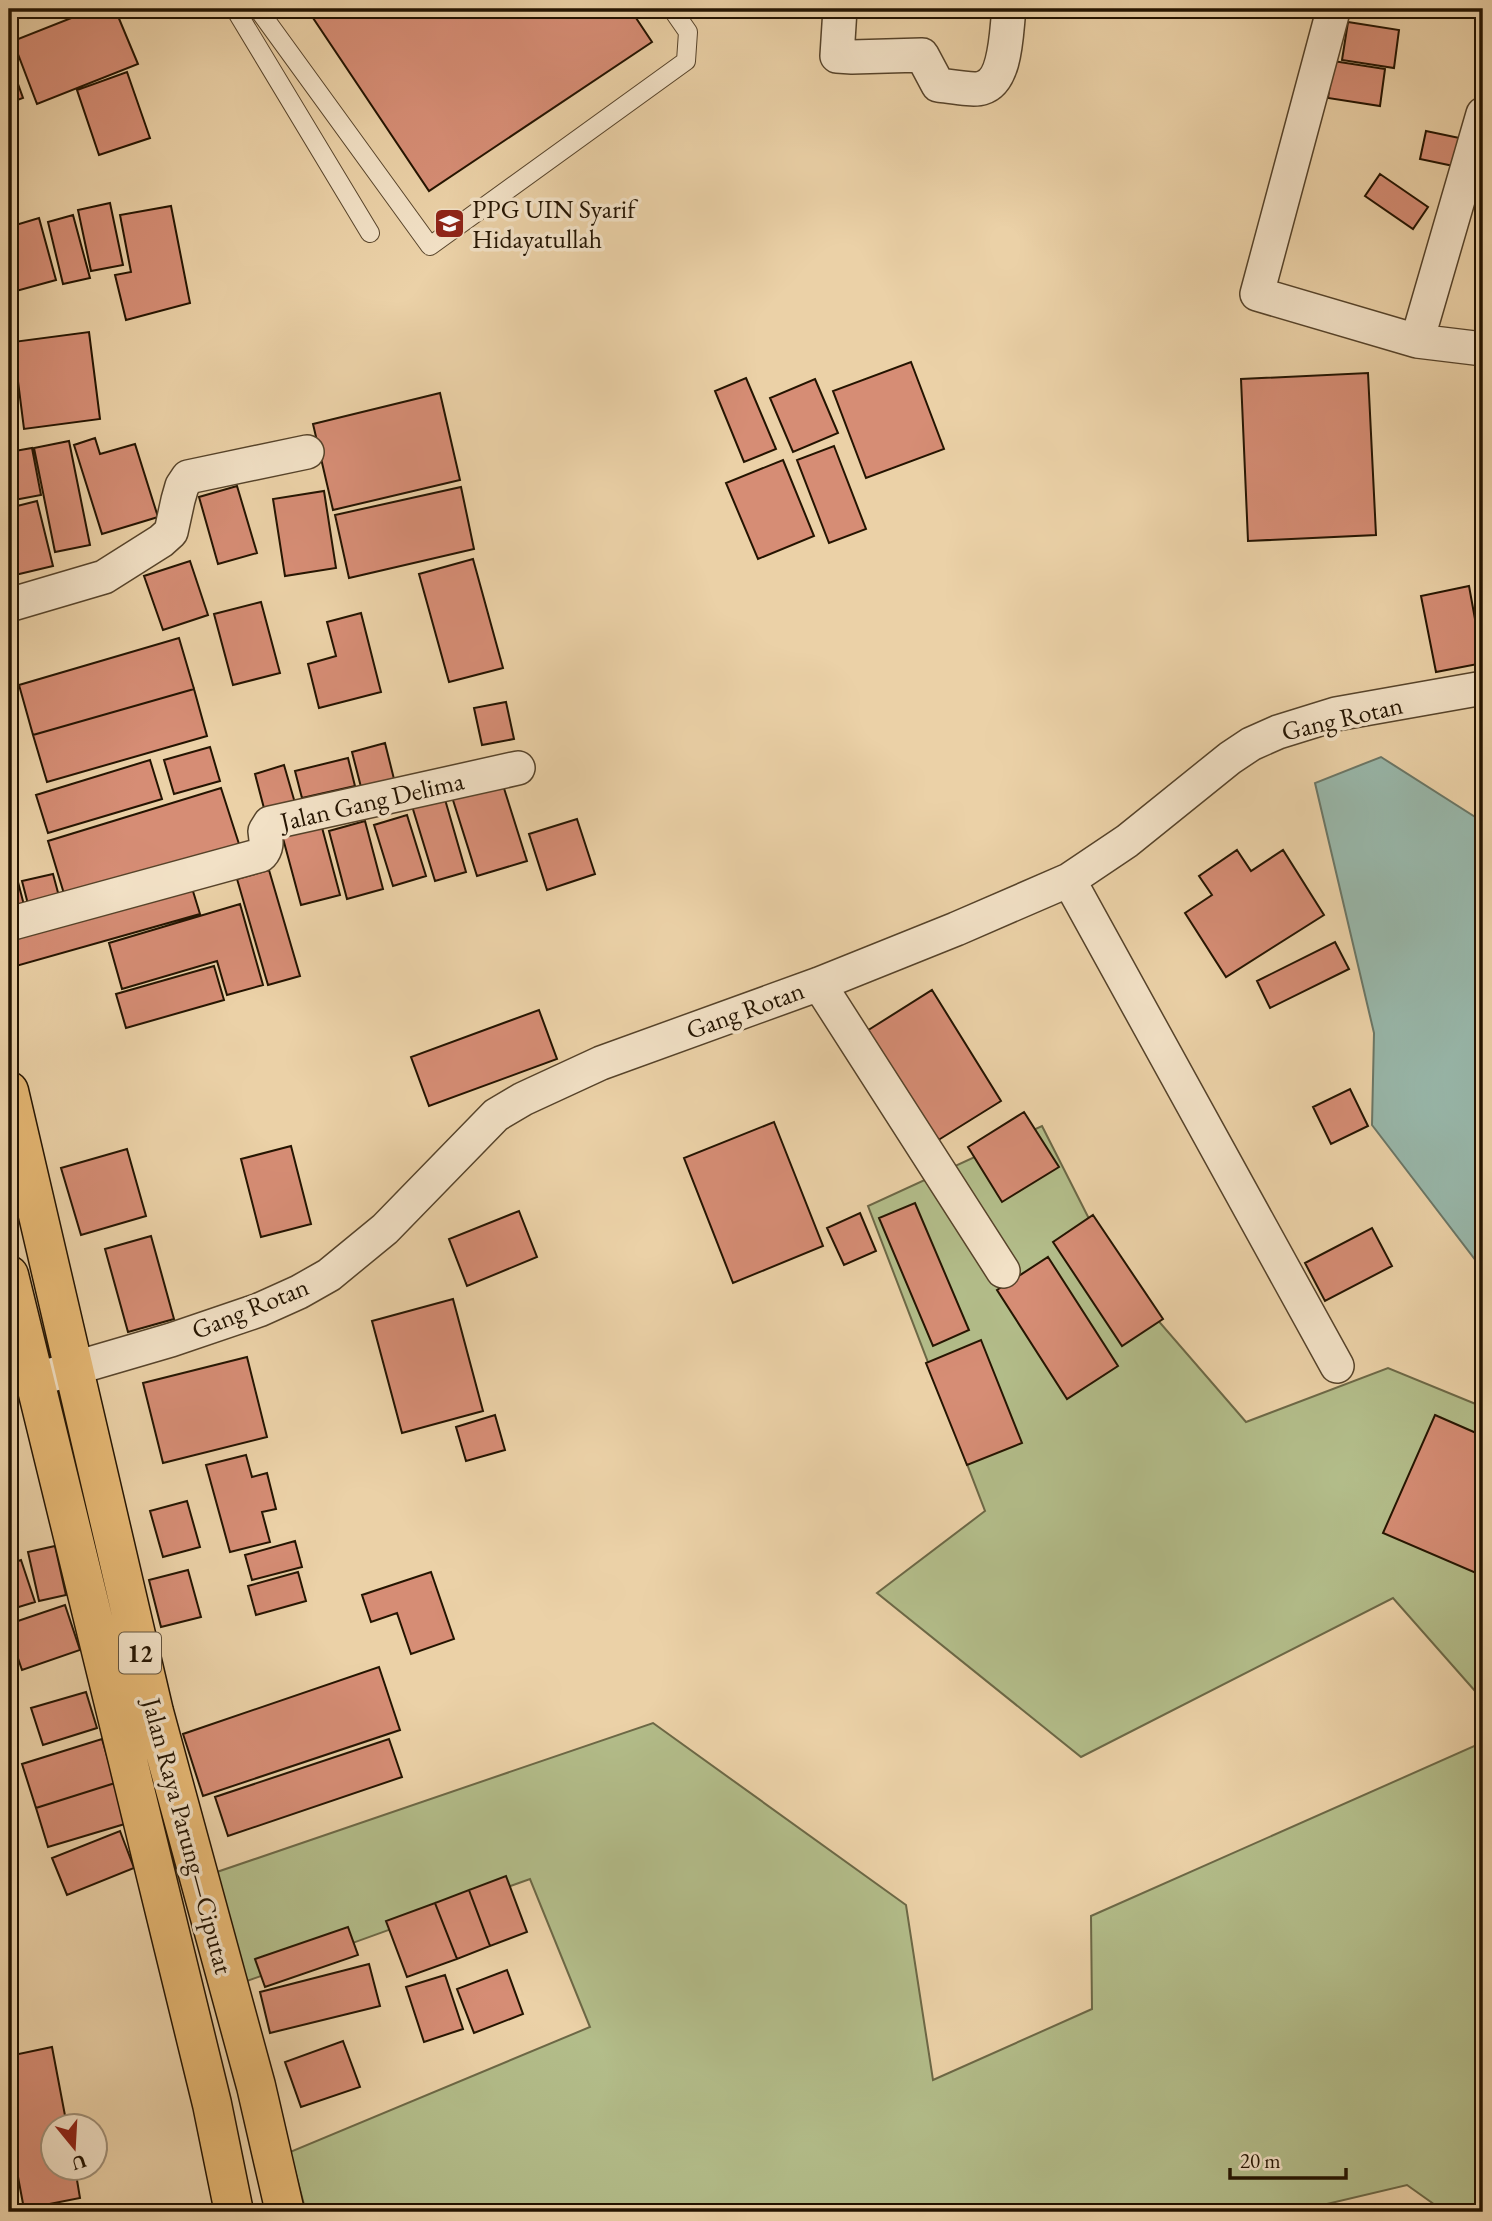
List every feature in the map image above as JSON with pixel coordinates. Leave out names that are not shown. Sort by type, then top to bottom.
[{"type":"highway","name":"Jalan Raya Parung—Ciputat","points":[[9,1091],[154,1713],[268,2137],[285,2212]]},
{"type":"highway","name":"Jalan Raya Parung—Ciputat","points":[[9,1275],[16,1345],[34,1381],[212,2104],[234,2212]]},
{"type":"highway","points":[[219,2146],[268,2137]]},
{"type":"street","points":[[840,9],[837,56],[922,55],[938,85],[981,89],[993,82],[1001,71],[1009,9]]},
{"type":"street","points":[[1333,11],[1257,294],[1417,341],[1483,349]]},
{"type":"street","points":[[1417,341],[1483,114]]},
{"type":"street","points":[[9,605],[104,577],[161,541],[172,532],[180,493],[188,477],[307,452]]},
{"type":"street","name":"Gang Rotan","points":[[34,1381],[171,1340],[260,1310],[299,1292],[329,1275],[374,1238],[496,1115],[523,1099],[601,1063],[819,984],[1069,880],[1127,841],[1251,744],[1310,721],[1483,688]]},
{"type":"street","name":"Jalan Gang Delima","points":[[9,924],[261,855],[267,843],[265,831],[270,823],[518,768]]},
{"type":"street","points":[[1069,880],[1337,1366]]},
{"type":"street","points":[[819,984],[1003,1271]]},
{"type":"lane","points":[[235,9],[370,233]]},
{"type":"lane","points":[[258,9],[430,246],[686,61],[688,32],[672,9]]},
{"type":"green space","points":[[1042,1126],[1116,1272],[1246,1422],[1388,1368],[1483,1407],[1483,1700],[1393,1598],[1081,1757],[877,1593],[985,1511],[868,1206]]},
{"type":"green space","points":[[653,1723],[906,1905],[933,2080],[1092,2009],[1091,1916],[1479,1744],[1476,1732],[1483,1730],[1483,2212],[1445,2212],[1407,2185],[1293,2212],[306,2212],[290,2152],[590,2027],[530,1879],[247,1981],[214,1873]]},
{"type":"shaded area","points":[[1381,757],[1483,822],[1483,1270],[1372,1125],[1374,1033],[1315,783]]},
{"type":"building","points":[[94,9],[115,9],[138,64],[37,104],[13,41]]},
{"type":"building","points":[[307,9],[630,9],[652,42],[429,191]]},
{"type":"building","points":[[1348,22],[1399,30],[1394,68],[1342,60]]},
{"type":"building","points":[[9,59],[23,98],[9,103]]},
{"type":"building","points":[[1333,61],[1385,69],[1380,106],[1328,98]]},
{"type":"building","points":[[127,72],[150,138],[99,155],[77,90]]},
{"type":"building","points":[[1426,131],[1469,140],[1463,168],[1420,159]]},
{"type":"building","points":[[1483,169],[1483,209],[1458,199]]},
{"type":"building","points":[[1380,174],[1428,207],[1413,229],[1365,196]]},
{"type":"building","points":[[110,203],[123,265],[91,271],[78,210]]},
{"type":"building","points":[[171,206],[190,303],[126,320],[115,275],[131,272],[120,215]]},
{"type":"building","points":[[73,215],[90,278],[63,284],[48,222]]},
{"type":"building","points":[[39,218],[56,280],[9,293],[9,227]]},
{"type":"building","points":[[89,332],[100,419],[24,429],[13,342]]},
{"type":"building","points":[[911,362],[944,449],[866,478],[833,391]]},
{"type":"building","points":[[1368,373],[1376,535],[1248,541],[1241,379]]},
{"type":"building","points":[[746,378],[776,449],[744,462],[715,391]]},
{"type":"building","points":[[815,379],[838,433],[793,452],[770,398]]},
{"type":"building","points":[[9,384],[17,440],[9,442]]},
{"type":"building","points":[[440,393],[460,480],[333,510],[313,424]]},
{"type":"building","points":[[95,438],[100,454],[135,444],[158,517],[102,534],[74,445]]},
{"type":"building","points":[[69,441],[90,545],[55,552],[34,448]]},
{"type":"building","points":[[834,446],[866,529],[829,543],[797,460]]},
{"type":"building","points":[[32,448],[41,495],[9,501],[9,452]]},
{"type":"building","points":[[783,460],[814,536],[758,559],[726,483]]},
{"type":"building","points":[[237,486],[257,553],[218,564],[199,497]]},
{"type":"building","points":[[461,487],[474,549],[349,578],[335,515]]},
{"type":"building","points":[[324,491],[336,568],[285,576],[273,499]]},
{"type":"building","points":[[37,501],[53,566],[15,575],[9,551],[9,508]]},
{"type":"building","points":[[473,559],[503,668],[449,682],[419,574]]},
{"type":"building","points":[[190,561],[208,615],[163,630],[144,576]]},
{"type":"building","points":[[1469,586],[1483,663],[1436,672],[1421,596]]},
{"type":"building","points":[[261,602],[280,673],[233,685],[214,614]]},
{"type":"building","points":[[361,613],[381,692],[319,708],[308,664],[336,656],[327,622]]},
{"type":"building","points":[[179,638],[194,689],[33,735],[19,685]]},
{"type":"building","points":[[194,689],[207,736],[47,782],[33,735]]},
{"type":"building","points":[[506,702],[514,739],[482,745],[474,708]]},
{"type":"building","points":[[385,743],[394,779],[361,787],[352,752]]},
{"type":"building","points":[[210,747],[220,781],[174,794],[164,760]]},
{"type":"building","points":[[348,758],[355,786],[302,798],[295,771]]},
{"type":"building","points":[[150,760],[162,799],[48,833],[36,795]]},
{"type":"building","points":[[284,765],[295,803],[265,812],[255,774]]},
{"type":"building","points":[[502,782],[527,861],[477,876],[452,797]]},
{"type":"building","points":[[221,788],[239,844],[65,897],[48,841]]},
{"type":"building","points":[[444,796],[466,872],[435,881],[412,806]]},
{"type":"building","points":[[407,815],[426,876],[393,886],[374,825]]},
{"type":"building","points":[[577,819],[595,874],[547,890],[529,834]]},
{"type":"building","points":[[320,820],[340,895],[301,905],[281,831]]},
{"type":"building","points":[[365,821],[383,889],[347,899],[329,831]]},
{"type":"building","points":[[1237,850],[1251,871],[1283,850],[1324,915],[1226,977],[1185,913],[1212,895],[1199,876]]},
{"type":"building","points":[[12,859],[24,905],[9,909],[9,860]]},
{"type":"building","points":[[269,870],[300,976],[268,985],[237,879]]},
{"type":"building","points":[[53,874],[60,900],[29,908],[22,881]]},
{"type":"building","points":[[192,888],[200,914],[9,968],[9,940]]},
{"type":"building","points":[[240,904],[263,985],[227,995],[217,961],[122,989],[109,943]]},
{"type":"building","points":[[1335,942],[1349,969],[1270,1008],[1257,981]]},
{"type":"building","points":[[214,966],[224,1000],[126,1028],[116,994]]},
{"type":"building","points":[[932,990],[1001,1101],[932,1144],[862,1034]]},
{"type":"building","points":[[539,1010],[557,1059],[429,1106],[411,1057]]},
{"type":"building","points":[[1350,1089],[1368,1126],[1331,1144],[1313,1107]]},
{"type":"building","points":[[1024,1112],[1059,1167],[1002,1202],[968,1147]]},
{"type":"building","points":[[774,1122],[823,1246],[733,1283],[684,1158]]},
{"type":"building","points":[[291,1146],[311,1224],[261,1237],[241,1159]]},
{"type":"building","points":[[127,1149],[146,1216],[81,1235],[61,1168]]},
{"type":"building","points":[[915,1203],[969,1330],[933,1346],[879,1218]]},
{"type":"building","points":[[519,1211],[537,1257],[467,1286],[449,1239]]},
{"type":"building","points":[[860,1213],[876,1251],[844,1265],[827,1228]]},
{"type":"building","points":[[1093,1215],[1163,1319],[1122,1346],[1053,1242]]},
{"type":"building","points":[[1372,1228],[1392,1266],[1325,1301],[1305,1263]]},
{"type":"building","points":[[151,1236],[174,1319],[128,1332],[105,1249]]},
{"type":"building","points":[[1048,1257],[1118,1366],[1067,1399],[997,1290]]},
{"type":"building","points":[[453,1299],[483,1411],[402,1433],[372,1321]]},
{"type":"building","points":[[981,1340],[1022,1443],[967,1465],[926,1363]]},
{"type":"building","points":[[247,1357],[267,1437],[163,1463],[143,1383]]},
{"type":"building","points":[[495,1415],[505,1450],[466,1461],[456,1427]]},
{"type":"building","points":[[1435,1415],[1483,1436],[1483,1576],[1383,1533]]},
{"type":"building","points":[[246,1455],[252,1477],[267,1473],[276,1509],[262,1512],[270,1542],[230,1552],[206,1465]]},
{"type":"building","points":[[187,1501],[200,1547],[163,1557],[150,1511]]},
{"type":"building","points":[[295,1541],[302,1567],[252,1580],[245,1555]]},
{"type":"building","points":[[55,1546],[66,1595],[39,1601],[28,1552]]},
{"type":"building","points":[[21,1560],[35,1602],[9,1610],[9,1564]]},
{"type":"building","points":[[188,1570],[201,1617],[161,1627],[149,1580]]},
{"type":"building","points":[[298,1572],[306,1601],[256,1615],[248,1586]]},
{"type":"building","points":[[431,1572],[454,1639],[411,1654],[397,1613],[371,1622],[362,1595]]},
{"type":"building","points":[[65,1605],[80,1650],[22,1670],[9,1632],[9,1624]]},
{"type":"building","points":[[379,1667],[400,1730],[203,1796],[183,1734]]},
{"type":"building","points":[[86,1692],[97,1728],[43,1745],[31,1708]]},
{"type":"building","points":[[102,1739],[115,1783],[36,1808],[22,1764]]},
{"type":"building","points":[[389,1739],[402,1777],[228,1836],[215,1797]]},
{"type":"building","points":[[115,1783],[128,1823],[48,1847],[36,1808]]},
{"type":"building","points":[[120,1831],[134,1868],[67,1895],[52,1858]]},
{"type":"building","points":[[506,1876],[527,1932],[490,1946],[469,1890]]},
{"type":"building","points":[[469,1890],[490,1946],[457,1959],[435,1903]]},
{"type":"building","points":[[435,1903],[457,1959],[407,1977],[386,1921]]},
{"type":"building","points":[[348,1927],[358,1955],[265,1987],[255,1959]]},
{"type":"building","points":[[369,1964],[380,2006],[270,2033],[260,1992]]},
{"type":"building","points":[[507,1970],[523,2014],[474,2033],[457,1989]]},
{"type":"building","points":[[445,1975],[463,2029],[424,2042],[406,1987]]},
{"type":"building","points":[[343,2041],[360,2087],[301,2107],[285,2062]]},
{"type":"building","points":[[52,2047],[64,2112],[38,2112],[38,2182],[77,2182],[80,2198],[24,2209],[9,2129],[9,2056]]},
{"type":"place","name":"PPG UIN Syarif Hidayatullah","points":[[449,224]]}]
